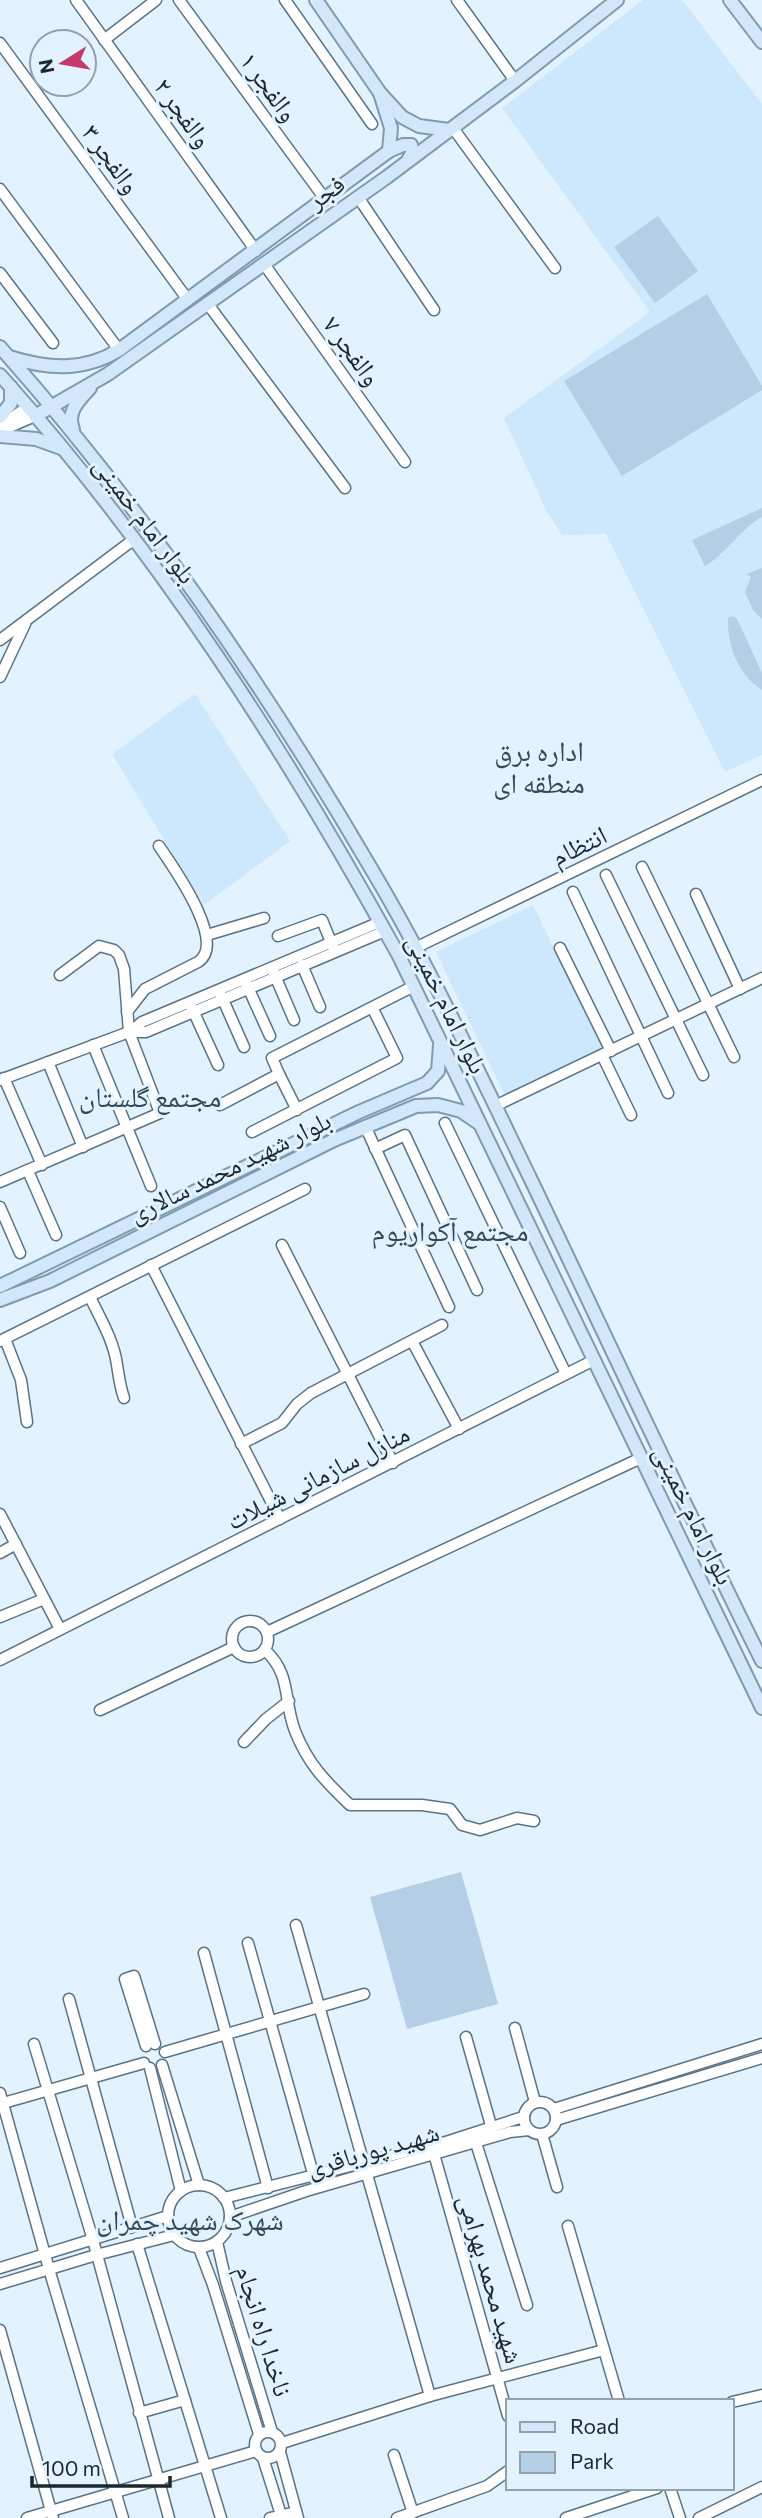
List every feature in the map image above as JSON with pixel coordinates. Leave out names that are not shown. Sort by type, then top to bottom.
[{"type":"main road","points":[[316,0],[380,93],[402,117],[428,128],[451,129]]},
{"type":"main road","points":[[730,0],[762,42]]},
{"type":"main road","name":"فجر","points":[[31,411],[47,401],[94,383],[264,264],[515,81],[609,3]]},
{"type":"main road","points":[[380,93],[391,128],[388,151],[411,145],[413,152],[406,163]]},
{"type":"main road","name":"فجر","points":[[4,352],[54,367],[99,361],[119,350],[256,251],[388,151]]},
{"type":"main road","name":"بلوار امام خمینی","points":[[4,352],[47,401],[180,571],[292,734],[373,870],[495,1106],[762,1661]]},
{"type":"main road","points":[[99,361],[99,369],[108,374]]},
{"type":"main road","name":"بلوار امام خمینی","points":[[0,375],[63,449],[165,582],[275,743],[383,927],[641,1458],[757,1685],[762,1708]]},
{"type":"main road","points":[[81,445],[71,425],[71,414],[75,405],[94,383]]},
{"type":"main road","points":[[0,417],[11,403],[10,387]]},
{"type":"main road","points":[[0,433],[36,439],[63,449]]},
{"type":"main road","points":[[0,1286],[359,1112],[427,1083],[438,1070],[440,1041]]},
{"type":"main road","name":"بلوار شهید محمد سالاری","points":[[0,1300],[50,1281],[365,1126],[416,1106],[438,1105],[461,1111],[482,1127]]},
{"type":"main road","points":[[359,1112],[365,1126]]},
{"type":"street","name":"والفجر ۲","points":[[76,0],[256,251]]},
{"type":"street","points":[[104,40],[156,0]]},
{"type":"street","name":"والفجر ۱","points":[[178,0],[325,199]]},
{"type":"street","points":[[285,0],[372,124]]},
{"type":"street","points":[[457,0],[515,81]]},
{"type":"street","name":"والفجر ۳","points":[[0,43],[188,300]]},
{"type":"street","points":[[451,129],[555,268]]},
{"type":"street","points":[[0,189],[119,350]]},
{"type":"street","points":[[358,197],[434,310]]},
{"type":"street","name":"والفجر ۷","points":[[264,264],[405,461]]},
{"type":"street","points":[[0,273],[53,343]]},
{"type":"street","points":[[207,303],[345,488]]},
{"type":"street","points":[[0,426],[31,411]]},
{"type":"street","points":[[0,433],[31,411]]},
{"type":"street","points":[[0,640],[133,540]]},
{"type":"street","points":[[0,677],[27,620]]},
{"type":"street","name":"انتظام","points":[[415,948],[762,780]]},
{"type":"street","points":[[127,1012],[145,989],[203,959],[208,948],[206,936],[188,892],[159,846]]},
{"type":"street","points":[[642,867],[734,1057]]},
{"type":"street","points":[[606,875],[703,1075]]},
{"type":"street","points":[[573,892],[668,1093]]},
{"type":"street","points":[[696,894],[740,989]]},
{"type":"street","points":[[206,936],[264,918]]},
{"type":"street","points":[[278,936],[322,920],[333,947]]},
{"type":"street","points":[[42,1164],[2,1079],[130,1032],[142,1022],[192,1007],[383,927]]},
{"type":"street","points":[[0,1182],[160,1114],[130,1032],[124,969],[119,955],[114,950],[99,946],[60,975]]},
{"type":"street","points":[[274,972],[302,965],[333,947]]},
{"type":"street","points":[[560,948],[631,1115]]},
{"type":"street","points":[[302,965],[320,1007]]},
{"type":"street","points":[[274,972],[294,1020]]},
{"type":"street","points":[[495,1106],[762,978]]},
{"type":"street","points":[[246,984],[270,1036]]},
{"type":"street","points":[[297,1110],[272,1058],[414,986]]},
{"type":"street","points":[[220,994],[244,1047]]},
{"type":"street","points":[[192,1007],[218,1065]]},
{"type":"street","points":[[252,1132],[397,1058],[373,1009]]},
{"type":"street","points":[[93,1045],[151,1186]]},
{"type":"street","points":[[48,1062],[83,1147]]},
{"type":"street","points":[[220,1105],[279,1074]]},
{"type":"street","points":[[445,1123],[566,1374]]},
{"type":"street","points":[[365,1126],[449,1307]]},
{"type":"street","points":[[375,1149],[405,1135],[477,1290]]},
{"type":"street","points":[[28,1171],[55,1235]]},
{"type":"street","points":[[27,1422],[22,1380],[2,1340],[305,1189]]},
{"type":"street","points":[[0,1207],[20,1253]]},
{"type":"street","points":[[282,1245],[393,1463]]},
{"type":"street","points":[[151,1265],[280,1519]]},
{"type":"street","points":[[90,1297],[108,1336],[124,1398]]},
{"type":"street","points":[[241,1444],[278,1426],[303,1398],[442,1325]]},
{"type":"street","points":[[412,1341],[459,1429]]},
{"type":"street","name":"منازل سازمانی شیلات","points":[[0,1660],[594,1360]]},
{"type":"street","points":[[267,1632],[641,1458]]},
{"type":"street","points":[[0,1514],[60,1629]]},
{"type":"street","points":[[0,1553],[16,1544]]},
{"type":"street","points":[[0,1617],[44,1599]]},
{"type":"street","points":[[254,1621],[267,1632],[265,1650],[255,1656],[248,1657],[234,1647],[235,1630],[243,1623],[254,1621]]},
{"type":"street","points":[[100,1710],[234,1647]]},
{"type":"street","points":[[265,1650],[275,1659],[284,1678],[293,1727],[307,1759],[319,1775],[350,1805],[422,1805],[450,1809],[462,1825],[480,1830],[517,1818],[534,1821]]},
{"type":"street","points":[[244,1742],[265,1719],[289,1701]]},
{"type":"street","points":[[296,1925],[430,2396]]},
{"type":"street","points":[[248,1943],[314,2177]]},
{"type":"street","points":[[204,1953],[268,2188]]},
{"type":"street","points":[[134,1976],[150,2045],[125,1979],[134,1976]]},
{"type":"street","points":[[165,2052],[364,1994]]},
{"type":"street","points":[[69,1999],[132,2227]]},
{"type":"street","points":[[515,2028],[536,2102]]},
{"type":"street","points":[[466,2037],[492,2129]]},
{"type":"street","points":[[34,2044],[93,2240],[169,2518]]},
{"type":"street","points":[[555,2115],[542,2101],[529,2105],[523,2117],[529,2130],[542,2134],[548,2131],[555,2115],[627,2086],[762,2044]]},
{"type":"street","points":[[123,2518],[48,2269],[1,2100],[147,2065],[156,2068],[162,2065],[165,2059],[161,2046],[150,2045],[142,2052],[147,2065],[165,2127],[181,2191]]},
{"type":"street","points":[[737,2052],[740,2064]]},
{"type":"street","points":[[555,2115],[630,2097],[762,2058]]},
{"type":"street","points":[[162,2065],[199,2185]]},
{"type":"street","points":[[627,2086],[630,2097]]},
{"type":"street","name":"شهید پورباقری","points":[[230,2217],[523,2117]]},
{"type":"street","points":[[165,2127],[179,2124]]},
{"type":"street","name":"شهید پورباقری","points":[[224,2198],[314,2177],[366,2169],[476,2143],[510,2132],[529,2130]]},
{"type":"street","points":[[542,2134],[556,2187]]},
{"type":"street","points":[[476,2143],[527,2305]]},
{"type":"street","name":"شهید محمد بهرامی","points":[[433,2154],[506,2408]]},
{"type":"street","points":[[302,2180],[306,2191]]},
{"type":"street","points":[[199,2185],[209,2187],[224,2198],[230,2217],[224,2235],[217,2242],[199,2248],[181,2242],[174,2235],[168,2216],[169,2207],[181,2191],[199,2185]]},
{"type":"street","points":[[0,2268],[168,2216]]},
{"type":"street","points":[[568,2226],[618,2399]]},
{"type":"street","points":[[0,2284],[174,2235]]},
{"type":"street","name":"ناخدا راه انجام","points":[[217,2242],[226,2281],[272,2432]]},
{"type":"street","points":[[137,2244],[221,2518]]},
{"type":"street","name":"ناخدا راه انجام","points":[[199,2248],[259,2434]]},
{"type":"street","points":[[224,2322],[237,2318]]},
{"type":"street","points":[[0,2330],[52,2514]]},
{"type":"street","points":[[27,2518],[52,2514],[115,2492],[206,2466],[259,2455],[273,2458],[281,2447],[430,2396],[604,2350]]},
{"type":"street","points":[[241,2376],[254,2372]]},
{"type":"street","points":[[734,2402],[762,2395]]},
{"type":"street","points":[[139,2413],[185,2400]]},
{"type":"street","points":[[272,2432],[277,2434],[281,2447],[297,2515],[278,2517],[254,2442],[259,2434],[272,2432]]},
{"type":"street","points":[[394,2455],[413,2513]]},
{"type":"street","points":[[397,2518],[487,2486],[506,2473]]},
{"type":"street","points":[[699,2518],[762,2487]]},
{"type":"street","points":[[566,2518],[651,2490]]},
{"type":"street","points":[[671,2490],[680,2518]]},
{"type":"shaded area","points":[[643,0],[682,0],[762,104],[762,755],[725,772],[606,534],[562,535],[547,512],[504,418],[650,312],[502,108]]},
{"type":"shaded area","points":[[195,694],[290,841],[204,905],[112,754]]},
{"type":"shaded area","points":[[533,905],[604,1051],[506,1098],[436,952]]},
{"type":"green space","points":[[658,216],[698,271],[655,303],[614,247]]},
{"type":"green space","points":[[707,294],[762,390],[622,476],[564,381]]},
{"type":"green space","points":[[762,508],[762,517],[705,566],[692,540]]},
{"type":"green space","points":[[762,568],[762,619],[753,610],[745,592],[751,577],[747,574]]},
{"type":"green space","points":[[733,616],[737,619],[762,673],[762,690],[740,668],[732,649],[728,618]]},
{"type":"green space","points":[[461,1872],[498,2004],[407,2029],[370,1897]]},
{"type":"district","name":"اداره برق منطقه ای","points":[[539,767]]},
{"type":"district","name":"مجتمع گلستان","points":[[150,1097]]},
{"type":"district","name":"مجتمع آکواریوم","points":[[450,1231]]},
{"type":"district","name":"شهرک شهید چمران","points":[[190,2220]]}]
